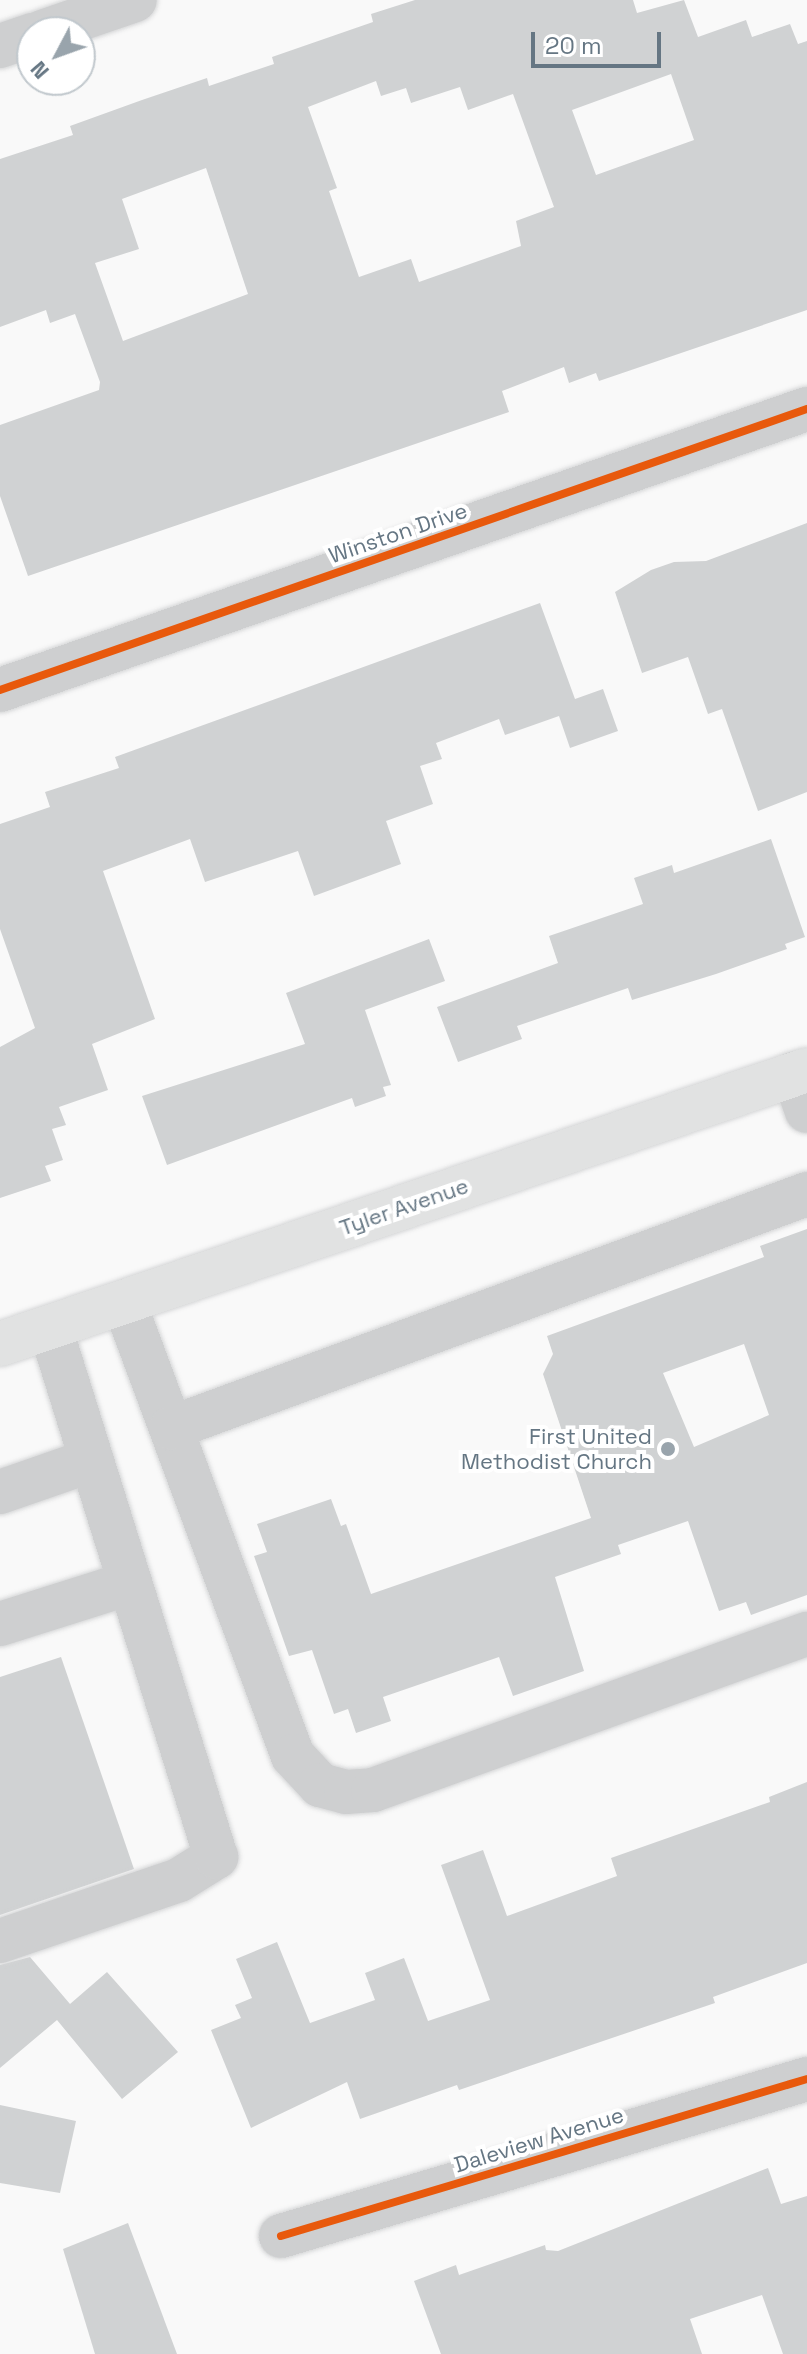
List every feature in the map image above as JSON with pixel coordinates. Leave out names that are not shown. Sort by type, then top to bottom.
[{"type":"main road","name":"Tyler Avenue","points":[[0,1344],[803,1085]]},
{"type":"street","points":[[88,16],[135,0]]},
{"type":"street","name":"Winston Drive","points":[[0,690],[807,409]]},
{"type":"street","points":[[171,1428],[807,1194]]},
{"type":"street","points":[[124,1302],[293,1756],[320,1785],[346,1792],[373,1790],[807,1634]]},
{"type":"street","points":[[0,1941],[179,1880],[216,1857],[50,1327]]},
{"type":"street","points":[[0,1492],[92,1460]]},
{"type":"street","points":[[0,1624],[130,1583]]},
{"type":"street","name":"Daleview Avenue","points":[[281,2236],[807,2079]]},
{"type":"building","points":[[415,0],[633,0],[637,13],[684,0],[698,37],[746,20],[752,37],[790,24],[798,44],[807,41],[807,310],[599,381],[596,373],[569,383],[564,367],[502,391],[509,412],[28,576],[0,496],[0,425],[99,390],[100,382],[75,314],[50,323],[46,310],[0,327],[0,159],[73,135],[70,126],[142,100],[207,78],[209,86],[274,64],[272,57],[373,22],[371,14]],"holes":[[[671,74],[694,140],[596,175],[572,110]],[[376,81],[381,96],[406,88],[411,103],[460,87],[468,110],[513,94],[554,207],[516,221],[521,246],[419,282],[411,259],[359,277],[329,191],[337,188],[308,107]],[[206,168],[248,294],[123,341],[95,263],[139,249],[122,199]]]},
{"type":"building","points":[[807,523],[807,792],[758,811],[722,709],[708,714],[688,657],[642,673],[615,592],[651,570],[674,562],[706,561]]},
{"type":"building","points":[[540,603],[575,699],[603,689],[618,731],[570,748],[559,716],[505,735],[499,719],[436,743],[442,759],[420,766],[433,804],[386,821],[401,864],[314,896],[298,851],[205,882],[190,839],[103,871],[155,1019],[92,1044],[108,1090],[59,1107],[66,1125],[52,1129],[63,1160],[45,1166],[51,1181],[0,1198],[0,1047],[35,1028],[0,929],[0,824],[50,807],[45,792],[119,768],[115,757]]},
{"type":"building","points":[[771,839],[805,937],[785,944],[787,949],[632,1000],[628,988],[517,1026],[522,1039],[458,1062],[437,1007],[558,963],[549,936],[643,904],[634,878],[672,865],[674,873]]},
{"type":"building","points":[[429,939],[445,981],[365,1010],[391,1085],[383,1087],[386,1096],[355,1107],[352,1098],[167,1165],[142,1096],[305,1044],[286,993]]},
{"type":"building","points":[[807,1229],[807,1595],[751,1615],[746,1602],[719,1611],[688,1521],[618,1545],[621,1554],[555,1577],[584,1671],[513,1696],[499,1657],[383,1697],[391,1721],[356,1733],[348,1709],[334,1714],[312,1650],[289,1656],[254,1556],[267,1552],[257,1524],[331,1499],[341,1526],[346,1524],[371,1594],[591,1518],[543,1374],[553,1354],[547,1336],[764,1257],[760,1246]],"holes":[[[744,1344],[769,1415],[694,1447],[663,1373]]]},
{"type":"building","points":[[61,1657],[134,1869],[0,1915],[0,1677]]},
{"type":"building","points":[[807,1782],[807,1963],[713,1997],[715,2003],[459,2090],[457,2085],[360,2119],[347,2082],[251,2128],[211,2030],[241,2018],[235,2005],[252,1998],[236,1959],[277,1942],[310,2023],[375,2000],[365,1973],[404,1958],[428,2021],[490,2000],[441,1865],[483,1850],[507,1916],[617,1876],[611,1858],[770,1802],[769,1797]]},
{"type":"building","points":[[30,1957],[70,2004],[107,1972],[178,2052],[122,2099],[57,2020],[0,2068],[0,1965]]},
{"type":"building","points":[[0,2105],[76,2121],[60,2193],[0,2183]]},
{"type":"building","points":[[768,2168],[781,2204],[807,2196],[807,2354],[783,2354],[762,2295],[690,2319],[702,2354],[441,2354],[414,2281],[456,2265],[459,2275],[545,2245],[546,2250],[558,2251]]},
{"type":"building","points":[[128,2223],[177,2354],[95,2354],[63,2249]]},
{"type":"cycle path","points":[[0,690],[807,409]]},
{"type":"cycle path","points":[[281,2236],[807,2079]]},
{"type":"place","name":"First United Methodist Church","points":[[668,1449]]}]
